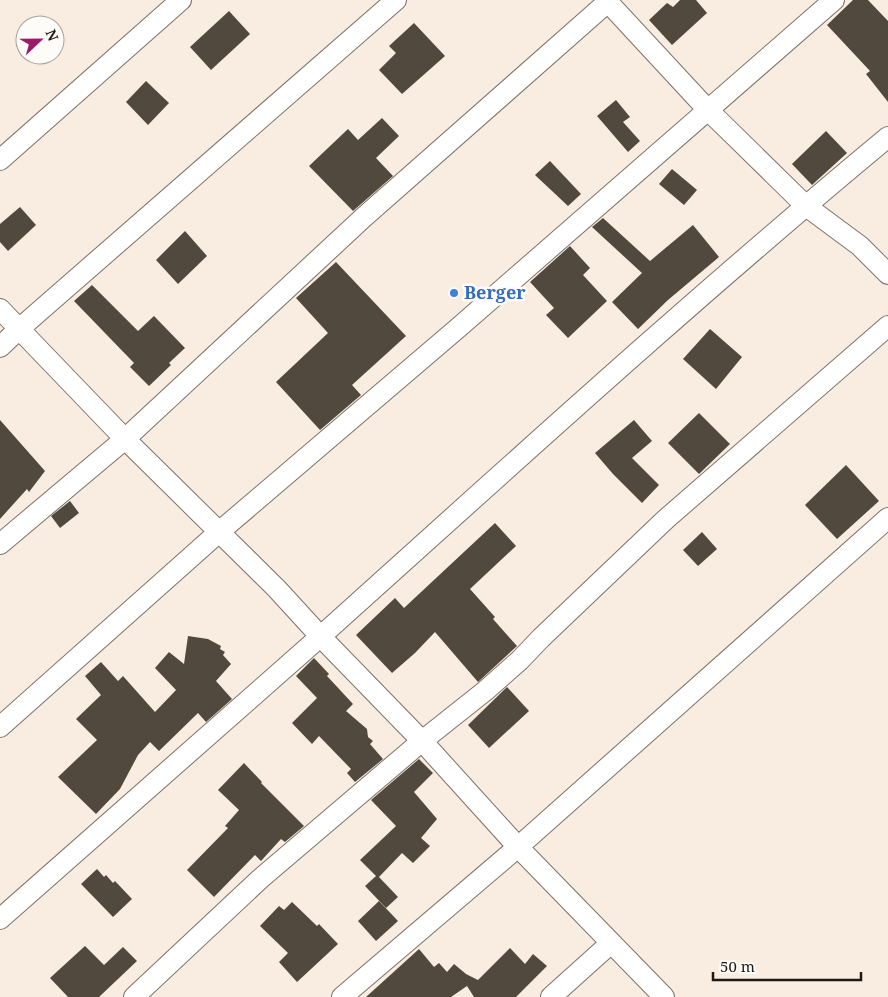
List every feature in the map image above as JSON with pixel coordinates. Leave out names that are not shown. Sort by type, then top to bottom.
[{"type":"street","points":[[0,160],[181,0]]},
{"type":"street","points":[[0,347],[396,0]]},
{"type":"street","points":[[0,727],[219,532],[451,334],[834,0]]},
{"type":"street","points":[[0,544],[125,439],[364,217],[608,1],[708,110],[806,206],[860,246],[888,274]]},
{"type":"street","points":[[0,919],[320,636],[560,420],[888,137]]},
{"type":"street","points":[[0,309],[125,439],[277,589],[422,741],[518,847],[664,997]]},
{"type":"street","points":[[134,997],[260,879],[422,741],[485,691],[666,519],[888,326]]},
{"type":"street","points":[[342,997],[518,847],[888,518]]},
{"type":"street","points":[[551,997],[611,943]]},
{"type":"building","points":[[680,0],[696,0],[707,13],[672,45],[649,20],[667,3],[673,7]]},
{"type":"building","points":[[853,0],[868,0],[888,21],[888,102],[866,74],[870,71],[827,25]]},
{"type":"building","points":[[229,11],[250,34],[211,70],[190,47]]},
{"type":"building","points":[[414,23],[445,56],[402,94],[379,70],[396,53],[389,46]]},
{"type":"building","points":[[146,81],[169,103],[148,125],[126,102]]},
{"type":"building","points":[[616,100],[630,117],[623,122],[640,141],[628,152],[597,116]]},
{"type":"building","points":[[382,118],[399,136],[376,158],[393,176],[353,211],[309,166],[348,129],[358,140]]},
{"type":"building","points":[[826,131],[847,153],[812,185],[792,164]]},
{"type":"building","points":[[550,161],[581,194],[568,206],[535,175]]},
{"type":"building","points":[[672,169],[697,190],[684,205],[659,184]]},
{"type":"building","points":[[20,207],[36,225],[8,251],[0,242],[0,224]]},
{"type":"building","points":[[603,218],[650,261],[693,225],[719,257],[668,300],[638,329],[612,302],[642,273],[592,227]]},
{"type":"building","points":[[185,231],[207,256],[178,284],[156,260]]},
{"type":"building","points":[[570,246],[590,268],[583,275],[607,301],[568,338],[546,315],[554,308],[530,282]]},
{"type":"building","points":[[336,262],[406,336],[352,385],[361,395],[320,430],[276,382],[328,333],[296,298]]},
{"type":"building","points":[[92,285],[138,331],[154,316],[185,348],[169,363],[171,365],[149,386],[130,367],[134,363],[74,301]]},
{"type":"building","points":[[710,329],[742,357],[716,389],[683,359]]},
{"type":"building","points":[[699,413],[730,444],[699,474],[668,443]]},
{"type":"building","points":[[0,420],[45,471],[29,492],[27,489],[0,519]]},
{"type":"building","points":[[634,420],[652,441],[632,458],[659,485],[642,503],[595,453]]},
{"type":"building","points":[[846,465],[879,501],[837,539],[805,505]]},
{"type":"building","points":[[70,501],[79,513],[60,528],[51,516]]},
{"type":"building","points":[[495,523],[516,546],[470,589],[517,646],[478,682],[435,632],[392,673],[356,635],[395,598],[404,608]]},
{"type":"building","points":[[702,532],[717,549],[698,566],[683,550]]},
{"type":"building","points":[[188,636],[208,639],[221,646],[220,649],[225,652],[223,655],[231,664],[216,681],[232,699],[206,722],[198,713],[159,751],[150,742],[138,755],[120,789],[96,814],[58,777],[97,740],[76,719],[101,695],[85,676],[101,662],[118,681],[123,676],[155,712],[176,690],[155,668],[169,652],[184,664]]},
{"type":"building","points":[[314,658],[329,674],[327,676],[353,704],[346,711],[367,729],[368,737],[373,741],[370,744],[383,759],[355,782],[347,773],[351,769],[319,736],[312,744],[292,723],[317,698],[296,676]]},
{"type":"building","points":[[507,687],[529,711],[489,748],[468,725]]},
{"type":"building","points":[[419,759],[433,773],[414,792],[437,819],[421,838],[430,846],[413,863],[402,853],[379,877],[398,897],[386,908],[365,886],[376,876],[360,860],[396,826],[371,800]]},
{"type":"building","points":[[244,763],[304,826],[285,842],[281,839],[261,861],[255,855],[214,897],[187,870],[228,828],[225,826],[239,810],[218,790]]},
{"type":"building","points":[[97,869],[113,883],[115,881],[132,899],[113,917],[81,884]]},
{"type":"building","points":[[379,901],[398,921],[376,941],[358,921]]},
{"type":"building","points":[[292,902],[317,926],[319,924],[338,944],[297,982],[279,962],[288,953],[260,926],[279,906],[284,910]]},
{"type":"building","points":[[85,946],[104,965],[123,947],[137,961],[99,997],[68,997],[50,978]]},
{"type":"building","points":[[510,948],[525,964],[533,954],[547,966],[516,997],[474,997],[467,986],[451,997],[366,997],[419,949],[434,967],[439,963],[447,972],[454,964],[466,974],[478,980]]},
{"type":"place","name":"Berger","points":[[454,293]]}]
